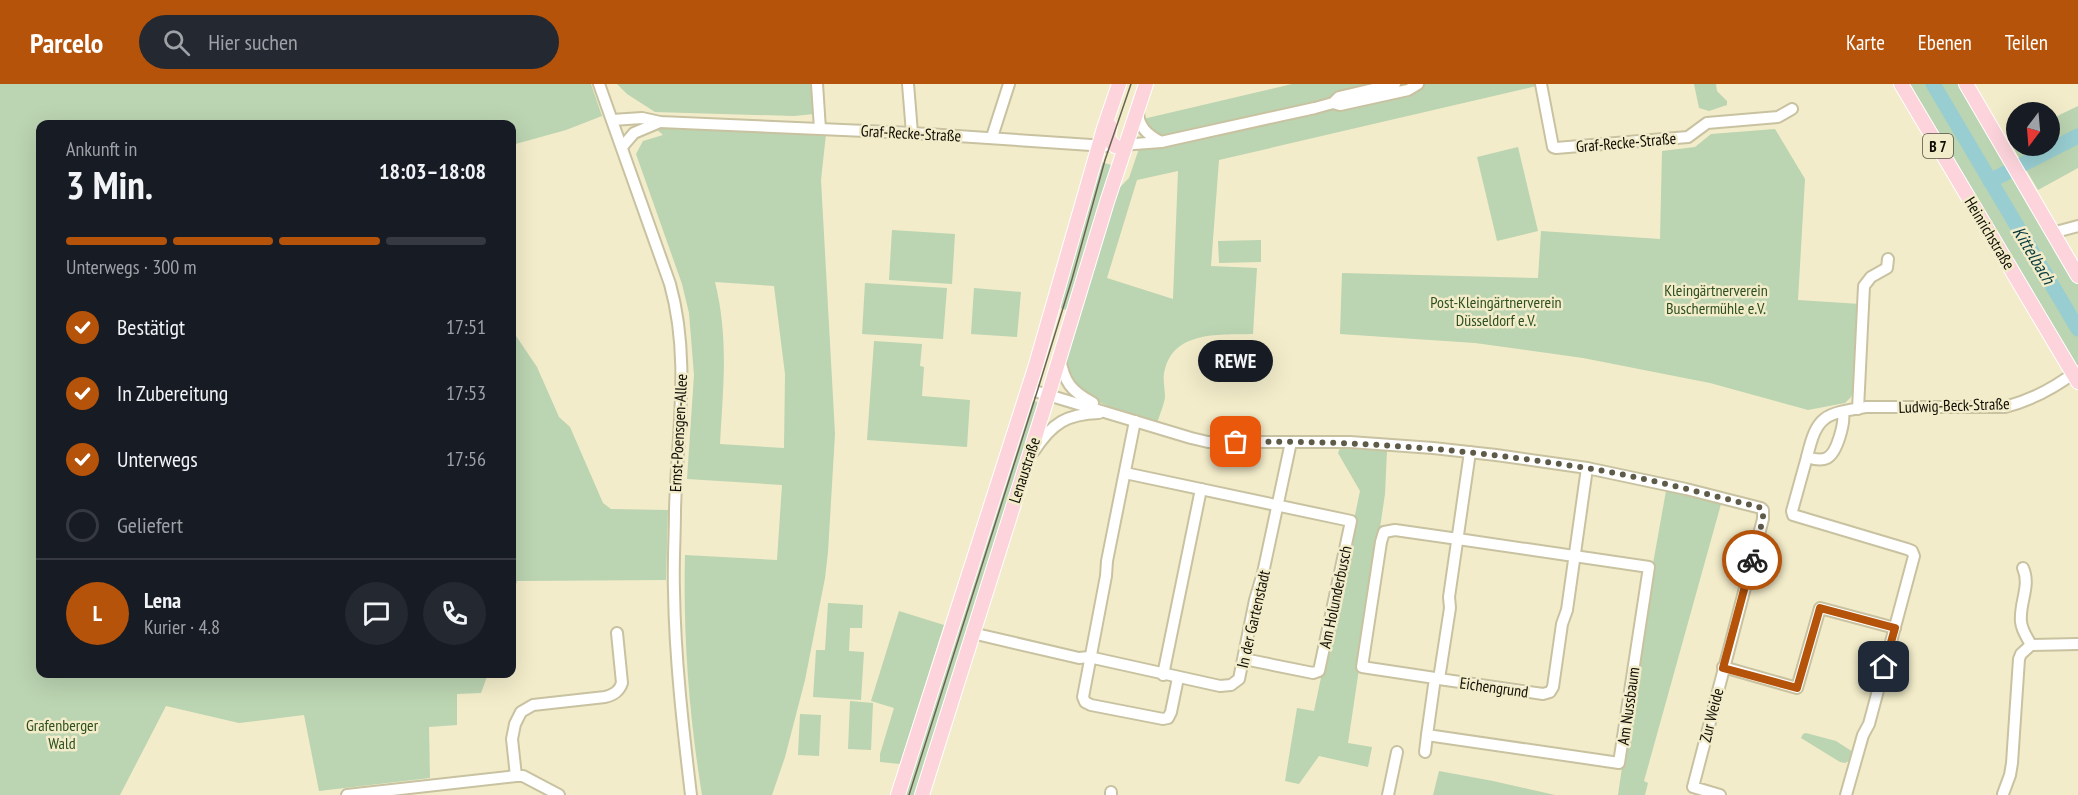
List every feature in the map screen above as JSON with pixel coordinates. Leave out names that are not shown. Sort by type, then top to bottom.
[{"type":"main road","points":[[1119,84],[1110,112],[1112,121],[1107,140],[1121,145]]},
{"type":"main road","name":"Lenaustraße","points":[[921,795],[1048,396],[1107,202],[1121,145],[1138,109],[1146,84]]},
{"type":"main road","name":"Heinrichstraße","points":[[1901,84],[2076,375]]},
{"type":"main road","points":[[1966,84],[2078,276]]},
{"type":"main road","name":"Lenaustraße","points":[[898,795],[1028,390],[1110,112]]},
{"type":"street","name":"Ernst-Poensgen-Allee","points":[[600,84],[670,284],[680,332],[682,379],[676,490],[674,592],[680,690],[691,795]]},
{"type":"street","points":[[818,84],[820,129]]},
{"type":"street","points":[[908,84],[912,133]]},
{"type":"street","points":[[992,137],[1009,84]]},
{"type":"street","name":"Graf-Recke-Straße","points":[[1333,103],[1338,97],[1395,84]]},
{"type":"street","name":"Graf-Recke-Straße","points":[[612,120],[642,118],[660,122],[992,137],[1099,146],[1161,142],[1333,103],[1340,105],[1408,90],[1418,84]]},
{"type":"street","name":"Graf-Recke-Straße","points":[[1541,84],[1553,147],[1556,148],[1688,137],[1707,123],[1778,117],[1792,110]]},
{"type":"street","points":[[1138,109],[1138,118],[1143,129],[1161,142]]},
{"type":"street","name":"Graf-Recke-Straße","points":[[622,147],[634,134],[660,122]]},
{"type":"street","points":[[2052,233],[2078,226]]},
{"type":"street","points":[[1858,409],[1864,286],[1870,277],[1887,268],[1888,259]]},
{"type":"street","points":[[1060,356],[1063,374],[1071,388],[1084,399],[1109,412]]},
{"type":"street","name":"Ludwig-Beck-Straße","points":[[1895,628],[1914,561],[1913,554],[1907,549],[1793,515],[1792,511],[1813,432],[1818,425],[1830,415],[1858,409],[2005,407],[2026,401],[2076,375]]},
{"type":"street","points":[[1028,390],[1208,442],[1379,444],[1470,452],[1587,468]]},
{"type":"street","points":[[1025,466],[1042,438],[1056,425],[1081,413],[1109,412]]},
{"type":"street","points":[[1807,458],[1820,460],[1829,457],[1833,452],[1844,420],[1843,412]]},
{"type":"street","points":[[1135,421],[1083,697],[1085,702],[1091,705],[1159,719],[1168,718],[1172,712],[1178,678]]},
{"type":"street","name":"In der Gartenstadt","points":[[972,633],[1044,651],[1079,658],[1089,657],[1178,678],[1220,686],[1232,685],[1239,679],[1244,659],[1259,581],[1263,573],[1291,442]]},
{"type":"street","name":"Eichengrund","points":[[1470,452],[1437,678],[1543,694],[1550,692],[1553,687],[1587,468]]},
{"type":"street","name":"Zur Weide","points":[[1587,468],[1686,489],[1759,507],[1763,510],[1763,519],[1693,788],[1720,795]]},
{"type":"street","points":[[1125,473],[1277,506]]},
{"type":"street","points":[[1163,675],[1201,489]]},
{"type":"street","name":"Am Holunderbusch","points":[[1244,659],[1313,673],[1318,672],[1320,668],[1351,521],[1277,506]]},
{"type":"street","points":[[1425,753],[1437,678],[1362,667],[1384,532],[1395,530],[1575,556]]},
{"type":"street","name":"Am Nussbaum","points":[[1427,735],[1619,763],[1649,567],[1575,556]]},
{"type":"street","points":[[2023,568],[2027,577],[2021,622],[2031,645]]},
{"type":"street","points":[[1723,668],[1797,688],[1820,608],[1895,628],[1869,724],[1863,735],[1846,795]]},
{"type":"street","points":[[516,776],[512,739],[521,712],[533,705],[605,697],[616,693],[619,689],[622,683],[617,633]]},
{"type":"street","points":[[2003,794],[2012,763],[2021,654],[2031,645],[2078,644]]},
{"type":"street","points":[[1388,795],[1397,752]]},
{"type":"street","points":[[347,795],[516,776],[523,776],[560,795]]},
{"type":"green space","name":"Grafenberger Wald","points":[[0,84],[591,84],[602,116],[566,130],[516,144],[516,120],[36,120],[36,678],[487,678],[481,693],[457,694],[457,725],[429,727],[430,778],[319,791],[304,715],[239,723],[166,706],[120,795],[0,795]]},
{"type":"green space","points":[[617,84],[813,84],[814,114],[794,116],[655,112],[627,94]]},
{"type":"green space","points":[[1292,84],[1545,84],[1219,160],[1211,266],[1257,268],[1253,334],[1201,337],[1179,347],[1170,356],[1165,369],[1165,397],[1157,424],[1082,395],[1064,372],[1066,352],[1117,190],[1129,178],[1145,131],[1143,119]],"holes":[[[1178,171],[1173,299],[1107,278],[1137,180]]]},
{"type":"green space","points":[[1694,84],[1716,84],[1717,91],[1727,101],[1727,105],[1709,111],[1699,108]]},
{"type":"green space","points":[[1904,84],[1962,84],[2078,279],[2078,379]]},
{"type":"green space","points":[[2078,106],[2078,168],[2038,190],[2018,156],[2060,156],[2060,115]]},
{"type":"green space","points":[[653,126],[826,134],[821,180],[835,434],[828,552],[805,680],[785,757],[772,795],[702,795],[688,675],[685,555],[777,560],[782,485],[687,479],[694,375],[689,313],[682,284],[636,154],[643,141],[663,135]],"holes":[[[715,282],[774,286],[785,374],[784,448],[720,444],[724,343]]]},
{"type":"green space","name":"Kleingärtnerverein Buschermühle e.V.","points":[[1775,129],[1805,179],[1798,300],[1860,304],[1855,388],[1845,403],[1808,410],[1710,383],[1583,358],[1475,343],[1340,334],[1342,273],[1538,278],[1541,231],[1660,239],[1662,151],[1695,147],[1711,134]]},
{"type":"green space","points":[[1518,147],[1538,231],[1497,241],[1477,157]]},
{"type":"green space","points":[[1100,162],[1112,165],[1070,311],[1060,308],[1061,299]]},
{"type":"green space","points":[[892,230],[955,234],[952,284],[889,280]]},
{"type":"green space","points":[[1261,240],[1261,262],[1219,263],[1218,241]]},
{"type":"green space","points":[[865,283],[947,288],[943,339],[862,334]]},
{"type":"green space","points":[[974,288],[1021,292],[1017,337],[971,334]]},
{"type":"green space","points":[[516,336],[537,367],[559,417],[570,427],[603,503],[611,509],[668,510],[666,580],[517,581],[516,584]]},
{"type":"green space","points":[[874,341],[922,344],[920,366],[924,367],[922,396],[970,400],[967,447],[867,440]]},
{"type":"green space","points":[[1030,400],[1041,403],[917,795],[905,795]]},
{"type":"green space","points":[[1340,448],[1387,451],[1385,494],[1348,743],[1372,747],[1368,767],[1319,756],[1299,784],[1285,781],[1297,708],[1314,711],[1360,491],[1338,453]]},
{"type":"green space","points":[[1666,491],[1721,504],[1644,781],[1648,783],[1645,795],[1618,795],[1647,597]]},
{"type":"green space","points":[[828,603],[863,605],[862,628],[850,628],[849,651],[864,652],[861,700],[813,697],[816,650],[825,650]]},
{"type":"green space","points":[[899,611],[944,625],[900,764],[880,762],[880,754],[894,708],[871,701]]},
{"type":"green space","points":[[850,701],[873,703],[871,750],[848,749]]},
{"type":"green space","points":[[800,714],[821,715],[819,756],[798,755]]},
{"type":"green space","points":[[1806,733],[1836,741],[1853,752],[1851,760],[1845,763],[1840,762],[1801,738]]},
{"type":"green space","points":[[1439,771],[1493,781],[1555,795],[1433,795]]},
{"type":"waterway","name":"Kittelbach","points":[[1933,84],[2078,329]]},
{"type":"waterway","points":[[1990,181],[2078,136]]},
{"type":"tram line","points":[[909,795],[1072,279],[1105,160],[1131,84]]},
{"type":"way so far","points":[[1236,442],[1350,442],[1496,454],[1587,468],[1686,489],[1759,507],[1763,510],[1764,515],[1752,560]]},
{"type":"place","name":"REWE","points":[[1236,442]]},
{"type":"route","points":[[1752,560],[1723,668],[1797,688],[1820,608],[1895,628],[1884,667]]},
{"type":"park label","name":"Post-Kleingärtnerverein Düsseldorf e.V.","points":[[1496,311]]}]
